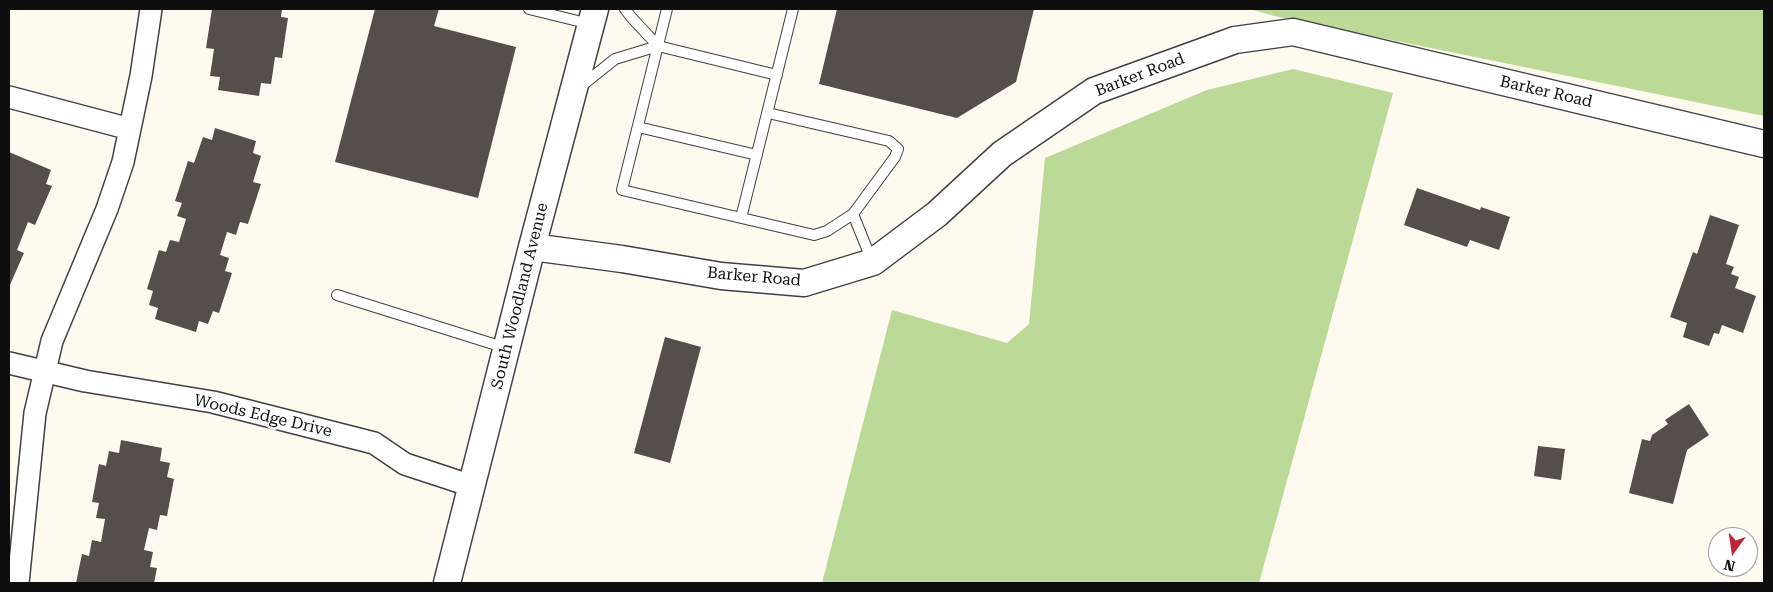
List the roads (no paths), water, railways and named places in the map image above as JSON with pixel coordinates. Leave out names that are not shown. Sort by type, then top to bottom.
[{"type":"street","points":[[18,583],[35,413],[52,341],[107,210],[123,162],[141,76],[151,9]]},
{"type":"street","name":"South Woodland Avenue","points":[[447,583],[532,247],[593,17]]},
{"type":"street","name":"Barker Road","points":[[532,247],[622,259],[722,276],[804,283],[873,262],[937,214],[1002,154],[1094,91],[1235,40],[1292,32],[1764,144]]},
{"type":"street","points":[[9,97],[130,129]]},
{"type":"street","name":"Woods Edge Drive","points":[[9,363],[84,381],[213,402],[374,443],[405,464],[472,486]]},
{"type":"lane","points":[[529,9],[593,17]]},
{"type":"lane","points":[[625,9],[630,17],[658,46]]},
{"type":"lane","points":[[667,9],[622,190],[814,235],[827,231],[853,214],[895,157],[898,149],[889,141],[768,113]]},
{"type":"lane","points":[[741,218],[777,76],[790,9]]},
{"type":"lane","points":[[573,93],[616,59],[658,46],[777,76]]},
{"type":"lane","points":[[638,127],[757,155]]},
{"type":"lane","points":[[853,214],[873,262]]},
{"type":"lane","points":[[337,295],[507,349]]}]
